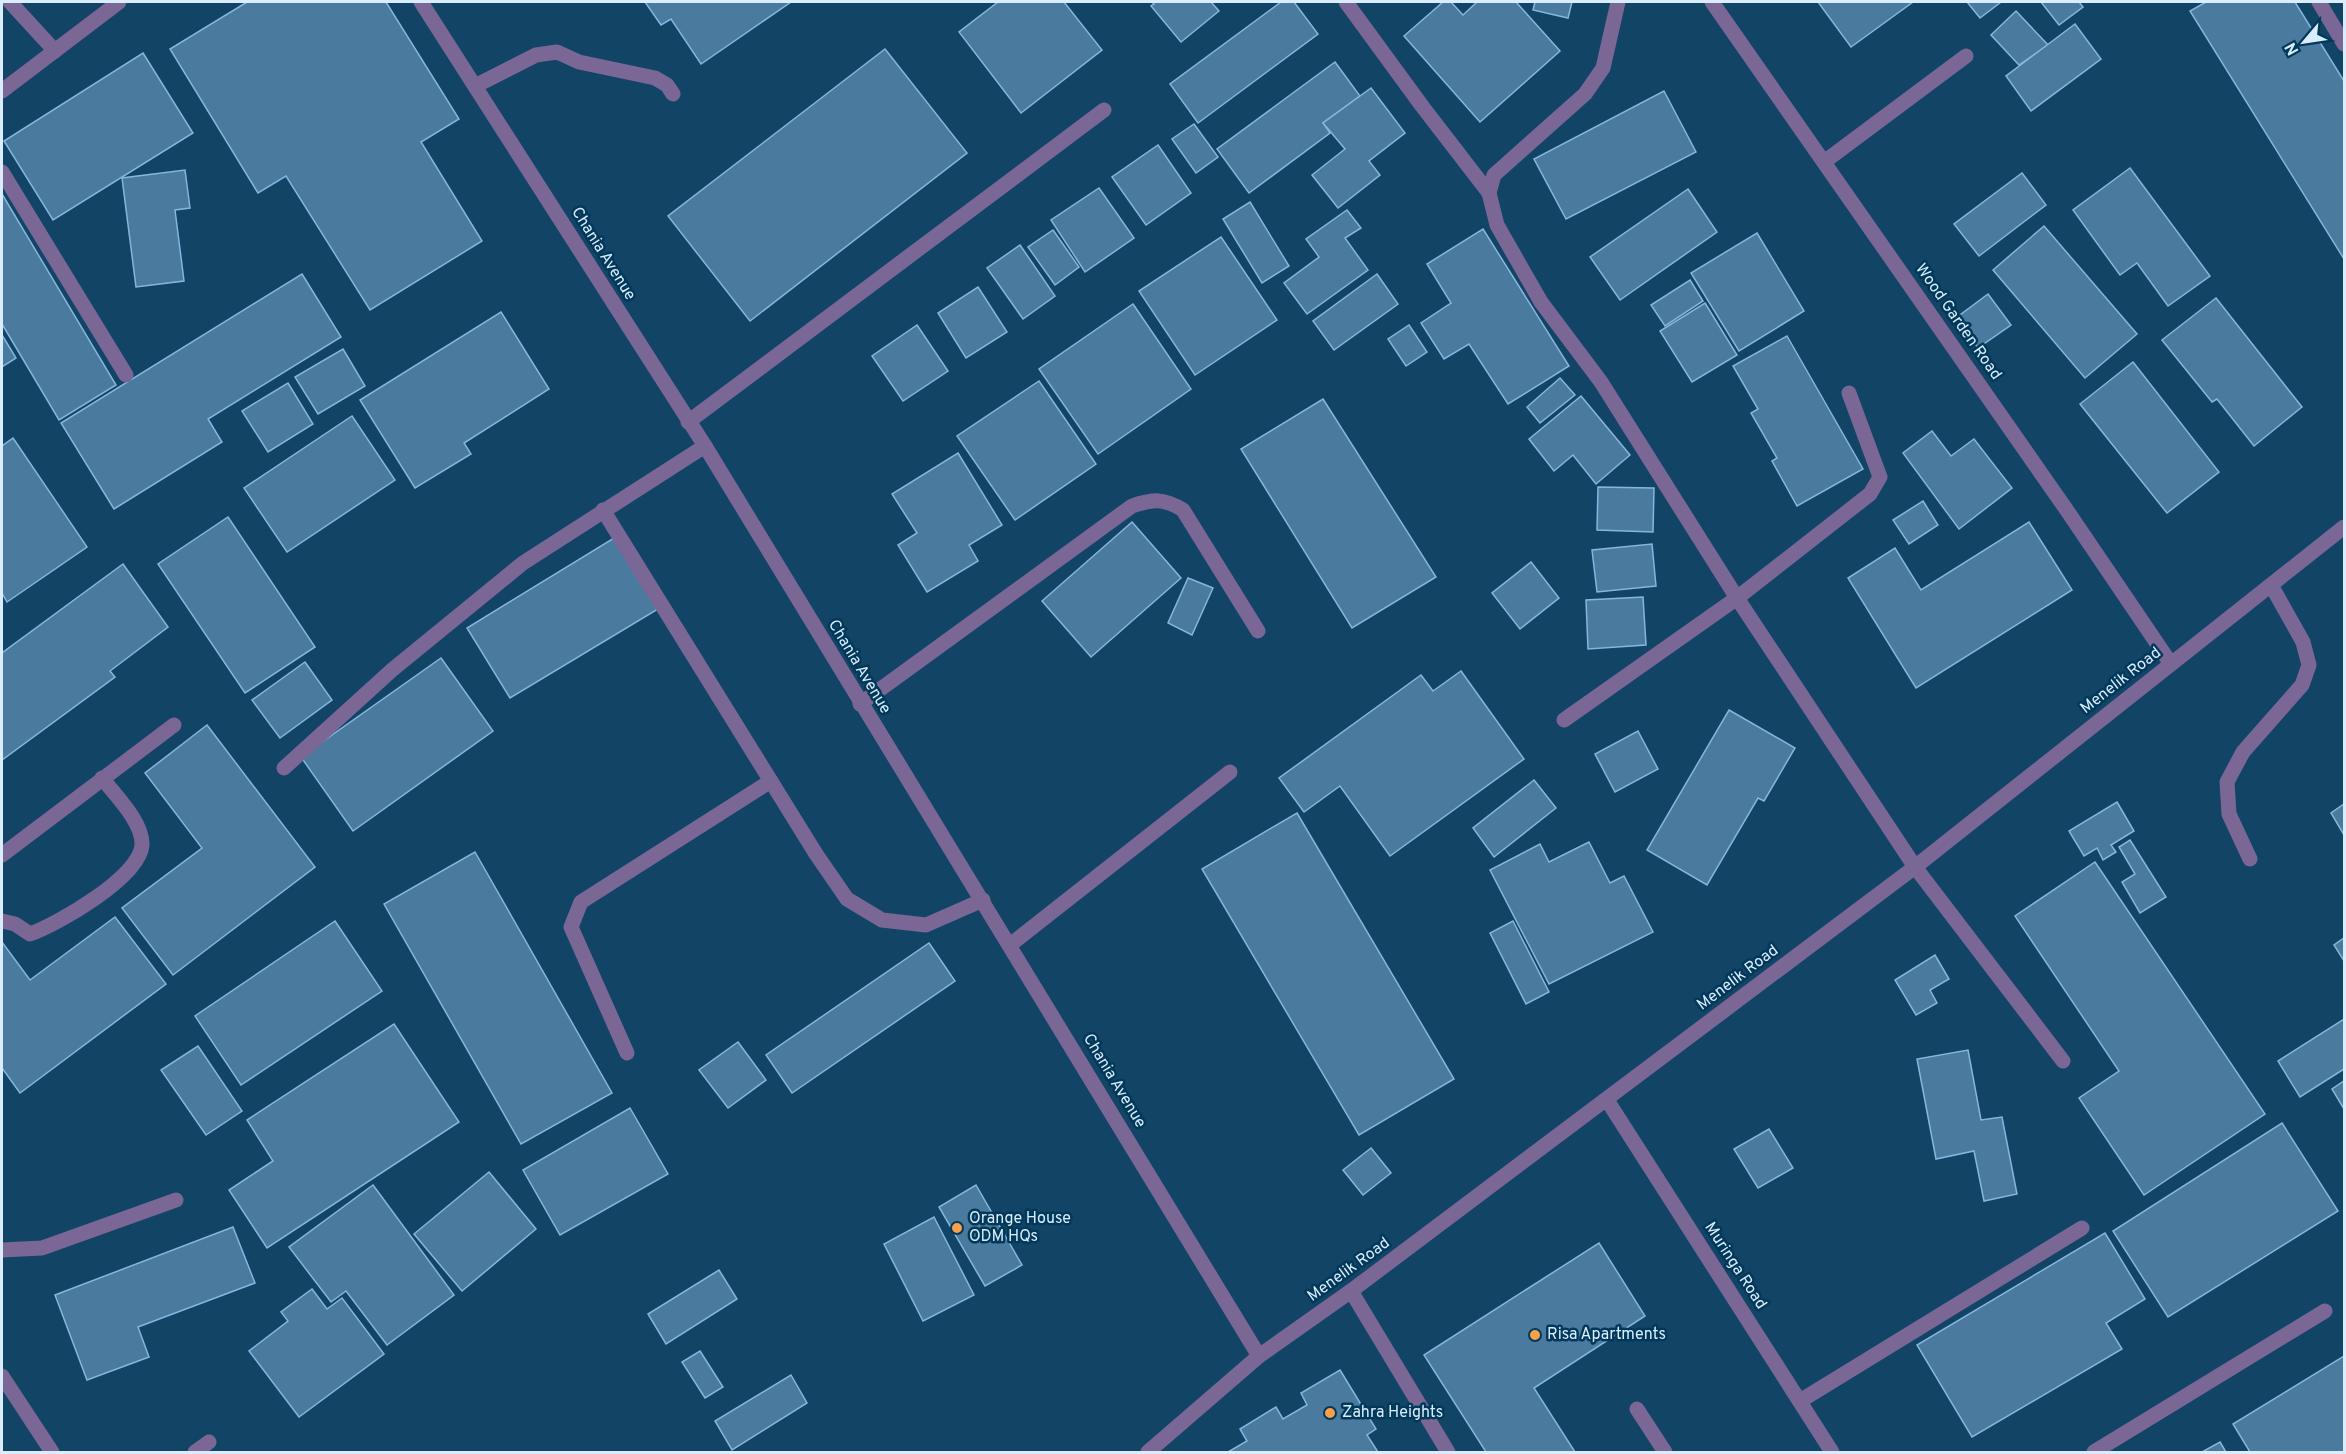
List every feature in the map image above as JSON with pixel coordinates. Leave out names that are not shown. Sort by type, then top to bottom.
[{"type":"street","points":[[10,2],[55,51]]},
{"type":"street","points":[[2,91],[119,2]]},
{"type":"street","name":"Chania Avenue","points":[[421,2],[705,446],[1259,1356]]},
{"type":"street","points":[[1346,2],[1489,193],[1497,225],[1541,302],[1601,382],[1737,598],[1915,867],[2063,1060]]},
{"type":"street","points":[[1489,193],[1494,176],[1585,94],[1603,68],[1618,2]]},
{"type":"street","name":"Wood Garden Road","points":[[1712,2],[2171,664]]},
{"type":"street","points":[[2319,2],[2344,44]]},
{"type":"street","points":[[475,87],[536,55],[557,52],[579,62],[655,78],[667,85],[673,94]]},
{"type":"street","points":[[1824,162],[1966,56]]},
{"type":"street","points":[[688,422],[1104,110]]},
{"type":"street","points":[[2,172],[126,375]]},
{"type":"street","points":[[1563,720],[1737,598],[1870,494],[1880,477],[1849,393]]},
{"type":"street","points":[[284,768],[392,670],[523,563],[705,446]]},
{"type":"street","points":[[860,704],[1132,506],[1151,499],[1168,500],[1183,510],[1258,631]]},
{"type":"street","points":[[603,510],[816,854],[847,898],[882,920],[926,925],[983,900]]},
{"type":"street","name":"Menelik Road","points":[[1148,1452],[1259,1356],[1351,1291],[1915,867],[2344,527]]},
{"type":"street","points":[[2250,859],[2229,814],[2227,782],[2243,752],[2302,685],[2309,665],[2303,642],[2271,585]]},
{"type":"street","points":[[2,855],[174,725]]},
{"type":"street","points":[[1010,945],[1230,772]]},
{"type":"street","points":[[2,921],[15,924],[30,934],[51,926],[124,877],[142,844],[136,825],[102,778]]},
{"type":"street","points":[[627,1053],[571,927],[581,902],[771,781]]},
{"type":"street","name":"Muringa Road","points":[[1607,1100],[1832,1452]]},
{"type":"street","points":[[2,1250],[42,1248],[176,1200]]},
{"type":"street","points":[[1800,1401],[2082,1228]]},
{"type":"street","points":[[1351,1291],[1448,1452]]},
{"type":"street","points":[[2094,1452],[2325,1311]]},
{"type":"street","points":[[2,1376],[52,1452]]},
{"type":"street","points":[[1637,1409],[1665,1452]]},
{"type":"street","points":[[195,1452],[209,1442]]},
{"type":"building","points":[[247,2],[386,2],[459,119],[421,142],[482,241],[370,310],[286,176],[258,193],[170,49]]},
{"type":"building","points":[[645,2],[791,2],[701,64],[671,19],[661,25]]},
{"type":"building","points":[[998,2],[1064,2],[1102,50],[1021,113],[959,32]]},
{"type":"building","points":[[1152,2],[1211,2],[1219,11],[1181,42],[1151,6],[1154,4]]},
{"type":"building","points":[[1281,2],[1294,2],[1318,34],[1198,123],[1170,84]]},
{"type":"building","points":[[1443,2],[1451,2],[1463,15],[1477,2],[1516,2],[1560,51],[1480,122],[1404,36]]},
{"type":"building","points":[[1535,2],[1572,2],[1568,18],[1533,10]]},
{"type":"building","points":[[1818,2],[1913,2],[1851,47]]},
{"type":"building","points":[[1967,2],[2001,2],[1980,18]]},
{"type":"building","points":[[2041,2],[2079,2],[2083,7],[2059,25]]},
{"type":"building","points":[[2206,2],[2295,2],[2344,81],[2344,259],[2190,11]]},
{"type":"building","points":[[2016,11],[2048,45],[2019,65],[1991,35]]},
{"type":"building","points":[[2075,24],[2101,59],[2031,111],[2006,76]]},
{"type":"building","points":[[885,49],[967,153],[750,321],[668,216]]},
{"type":"building","points":[[143,53],[193,133],[53,220],[4,141]]},
{"type":"building","points":[[1335,62],[1360,96],[1323,123],[1330,133],[1249,193],[1217,149]]},
{"type":"building","points":[[1371,88],[1405,133],[1369,161],[1380,175],[1338,208],[1312,175],[1345,149],[1323,123]]},
{"type":"building","points":[[1664,91],[1696,152],[1566,219],[1534,159]]},
{"type":"building","points":[[1194,124],[1218,157],[1196,173],[1172,139]]},
{"type":"building","points":[[1158,145],[1191,193],[1146,225],[1112,177]]},
{"type":"building","points":[[2130,168],[2210,276],[2168,306],[2137,263],[2120,275],[2073,210]]},
{"type":"building","points":[[185,170],[190,208],[175,210],[184,281],[136,287],[122,178]]},
{"type":"building","points":[[2022,173],[2046,205],[1979,256],[1954,224]]},
{"type":"building","points":[[1099,188],[1134,238],[1085,272],[1051,220]]},
{"type":"building","points":[[1688,189],[1717,232],[1620,300],[1590,257]]},
{"type":"building","points":[[2,194],[116,385],[59,420],[2,324]]},
{"type":"building","points":[[1250,202],[1289,266],[1262,283],[1223,219]]},
{"type":"building","points":[[1347,210],[1361,228],[1345,238],[1368,270],[1307,314],[1284,283],[1319,257],[1306,239]]},
{"type":"building","points":[[2044,226],[2137,334],[2085,378],[1993,270]]},
{"type":"building","points":[[1483,229],[1569,366],[1508,404],[1469,344],[1444,359],[1421,323],[1451,303],[1427,264]]},
{"type":"building","points":[[1053,230],[1079,267],[1055,285],[1028,247]]},
{"type":"building","points":[[1757,233],[1804,311],[1739,351],[1691,273]]},
{"type":"building","points":[[1221,237],[1277,320],[1195,375],[1139,291]]},
{"type":"building","points":[[1020,245],[1055,296],[1023,319],[987,268]]},
{"type":"building","points":[[302,274],[341,337],[208,419],[222,442],[114,509],[61,423]]},
{"type":"building","points":[[1377,274],[1398,304],[1334,350],[1313,321]]},
{"type":"building","points":[[1690,280],[1703,301],[1665,326],[1651,305]]},
{"type":"building","points":[[978,287],[1007,332],[966,358],[938,313]]},
{"type":"building","points":[[1988,294],[2011,325],[1978,348],[1956,318]]},
{"type":"building","points":[[2216,298],[2302,407],[2254,446],[2217,399],[2212,402],[2162,340]]},
{"type":"building","points":[[1705,303],[1737,355],[1692,382],[1660,331]]},
{"type":"building","points":[[1133,304],[1191,389],[1098,454],[1039,369]]},
{"type":"building","points":[[501,312],[549,389],[464,443],[471,454],[415,488],[360,400]]},
{"type":"building","points":[[917,325],[948,371],[903,401],[872,356]]},
{"type":"building","points":[[1409,325],[1427,352],[1406,366],[1388,339]]},
{"type":"building","points":[[2,335],[16,358],[2,367]]},
{"type":"building","points":[[1787,336],[1863,469],[1797,506],[1772,461],[1777,458],[1751,413],[1758,409],[1733,366]]},
{"type":"building","points":[[343,349],[365,386],[318,414],[295,377]]},
{"type":"building","points":[[2133,362],[2219,472],[2167,513],[2080,404]]},
{"type":"building","points":[[1560,378],[1575,395],[1540,423],[1527,407]]},
{"type":"building","points":[[1039,381],[1096,464],[1015,520],[957,436]]},
{"type":"building","points":[[288,383],[313,424],[268,452],[242,411]]},
{"type":"building","points":[[1581,396],[1630,455],[1596,484],[1573,455],[1554,471],[1529,439]]},
{"type":"building","points":[[1323,399],[1436,577],[1352,628],[1241,449]]},
{"type":"building","points":[[352,416],[395,480],[287,552],[244,488]]},
{"type":"building","points":[[1932,431],[1951,456],[1974,439],[2012,488],[1959,529],[1903,453]]},
{"type":"building","points":[[13,438],[87,547],[7,602],[2,593],[2,446]]},
{"type":"building","points":[[958,453],[1002,525],[969,545],[978,561],[927,592],[898,545],[917,533],[892,494]]},
{"type":"building","points":[[1598,487],[1654,488],[1653,532],[1597,530]]},
{"type":"building","points":[[1923,501],[1938,525],[1909,544],[1893,520]]},
{"type":"building","points":[[228,517],[315,647],[245,693],[158,564]]},
{"type":"building","points":[[1132,522],[1181,578],[1091,657],[1042,601]]},
{"type":"building","points":[[2029,522],[2072,590],[1916,688],[1848,578],[1895,548],[1921,590]]},
{"type":"building","points":[[614,538],[658,609],[510,698],[467,628]]},
{"type":"building","points":[[1652,544],[1656,586],[1597,592],[1592,550]]},
{"type":"building","points":[[1531,562],[1559,598],[1520,629],[1492,593]]},
{"type":"building","points":[[123,564],[168,627],[110,671],[115,677],[2,760],[2,653]]},
{"type":"building","points":[[1188,578],[1213,588],[1192,635],[1168,623]]},
{"type":"building","points":[[1643,597],[1646,645],[1588,649],[1586,600]]},
{"type":"building","points":[[441,658],[493,731],[353,831],[301,757]]},
{"type":"building","points":[[305,662],[332,700],[280,738],[252,700]]},
{"type":"building","points":[[1461,671],[1524,759],[1390,856],[1340,786],[1304,812],[1279,778],[1421,675],[1433,691]]},
{"type":"building","points":[[1729,710],[1795,748],[1764,801],[1758,798],[1707,885],[1647,850]]},
{"type":"building","points":[[207,725],[315,867],[173,975],[122,908],[202,848],[145,773]]},
{"type":"building","points":[[1638,731],[1658,769],[1615,792],[1595,754]]},
{"type":"building","points":[[1534,780],[1556,808],[1494,857],[1473,828]]},
{"type":"building","points":[[2117,802],[2134,831],[2111,845],[2116,852],[2103,860],[2097,848],[2084,856],[2069,831]]},
{"type":"building","points":[[2344,804],[2344,835],[2331,813]]},
{"type":"building","points":[[1297,813],[1454,1079],[1359,1135],[1202,869]]},
{"type":"building","points":[[2130,840],[2166,897],[2140,913],[2122,882],[2135,874],[2119,847]]},
{"type":"building","points":[[1589,842],[1610,883],[1624,876],[1653,932],[1549,984],[1490,870],[1540,844],[1549,862]]},
{"type":"building","points":[[475,852],[612,1093],[521,1144],[384,904]]},
{"type":"building","points":[[2095,862],[2265,1114],[2144,1195],[2079,1098],[2119,1071],[2015,916]]},
{"type":"building","points":[[115,917],[166,984],[20,1093],[2,1068],[2,942],[30,980]]},
{"type":"building","points":[[335,921],[382,991],[241,1085],[195,1016]]},
{"type":"building","points":[[1513,921],[1549,992],[1526,1004],[1490,933]]},
{"type":"building","points":[[2344,938],[2344,961],[2334,945]]},
{"type":"building","points":[[929,943],[955,981],[792,1093],[766,1055]]},
{"type":"building","points":[[1935,955],[1949,979],[1930,990],[1937,1003],[1916,1015],[1895,980]]},
{"type":"building","points":[[2344,1019],[2344,1069],[2300,1097],[2278,1061]]},
{"type":"building","points":[[394,1024],[459,1122],[267,1248],[229,1190],[273,1161],[247,1120]]},
{"type":"building","points":[[738,1042],[766,1080],[728,1108],[699,1070]]},
{"type":"building","points":[[198,1046],[242,1111],[206,1135],[161,1070]]},
{"type":"building","points":[[1968,1050],[1981,1120],[2002,1117],[2017,1194],[1984,1201],[1974,1151],[1936,1159],[1917,1059]]},
{"type":"building","points":[[2344,1081],[2344,1109],[2332,1089]]},
{"type":"building","points":[[630,1108],[668,1174],[560,1235],[523,1170]]},
{"type":"building","points":[[2282,1123],[2338,1211],[2168,1317],[2113,1231]]},
{"type":"building","points":[[1769,1129],[1793,1168],[1758,1188],[1734,1149]]},
{"type":"building","points":[[1371,1148],[1391,1173],[1363,1195],[1343,1170]]},
{"type":"building","points":[[489,1172],[536,1229],[462,1291],[414,1234]]},
{"type":"building","points":[[373,1185],[454,1295],[387,1345],[346,1291],[331,1302],[289,1247]]},
{"type":"building","points":[[976,1185],[1022,1265],[985,1286],[939,1207]]},
{"type":"building","points":[[934,1217],[974,1295],[923,1321],[884,1244]]},
{"type":"building","points":[[233,1227],[255,1283],[138,1327],[149,1357],[87,1380],[55,1295]]},
{"type":"building","points":[[2105,1233],[2145,1299],[2106,1323],[2122,1349],[1972,1437],[1917,1345]]},
{"type":"building","name":"Risa Apartments","points":[[1599,1243],[1645,1316],[1534,1388],[1575,1452],[1486,1452],[1424,1355]]},
{"type":"building","points":[[719,1270],[737,1299],[666,1344],[648,1314]]},
{"type":"building","points":[[312,1289],[327,1309],[342,1298],[384,1354],[299,1417],[249,1351],[288,1321],[281,1312]]},
{"type":"building","points":[[700,1351],[723,1387],[705,1398],[682,1362]]},
{"type":"building","points":[[2344,1356],[2344,1452],[2250,1452],[2233,1424]]},
{"type":"building","name":"Zahra Heights","points":[[1340,1370],[1376,1429],[1367,1435],[1378,1452],[1228,1452],[1247,1441],[1240,1429],[1276,1407],[1283,1419],[1307,1405],[1301,1393]]},
{"type":"building","points":[[791,1375],[807,1403],[732,1450],[715,1421]]},
{"type":"building","points":[[2220,1442],[2226,1452],[2202,1452]]},
{"type":"place","name":"Orange House ODM HQs","points":[[957,1228]]},
{"type":"place","name":"Risa Apartments","points":[[1535,1335]]},
{"type":"place","name":"Zahra Heights","points":[[1330,1413]]}]
